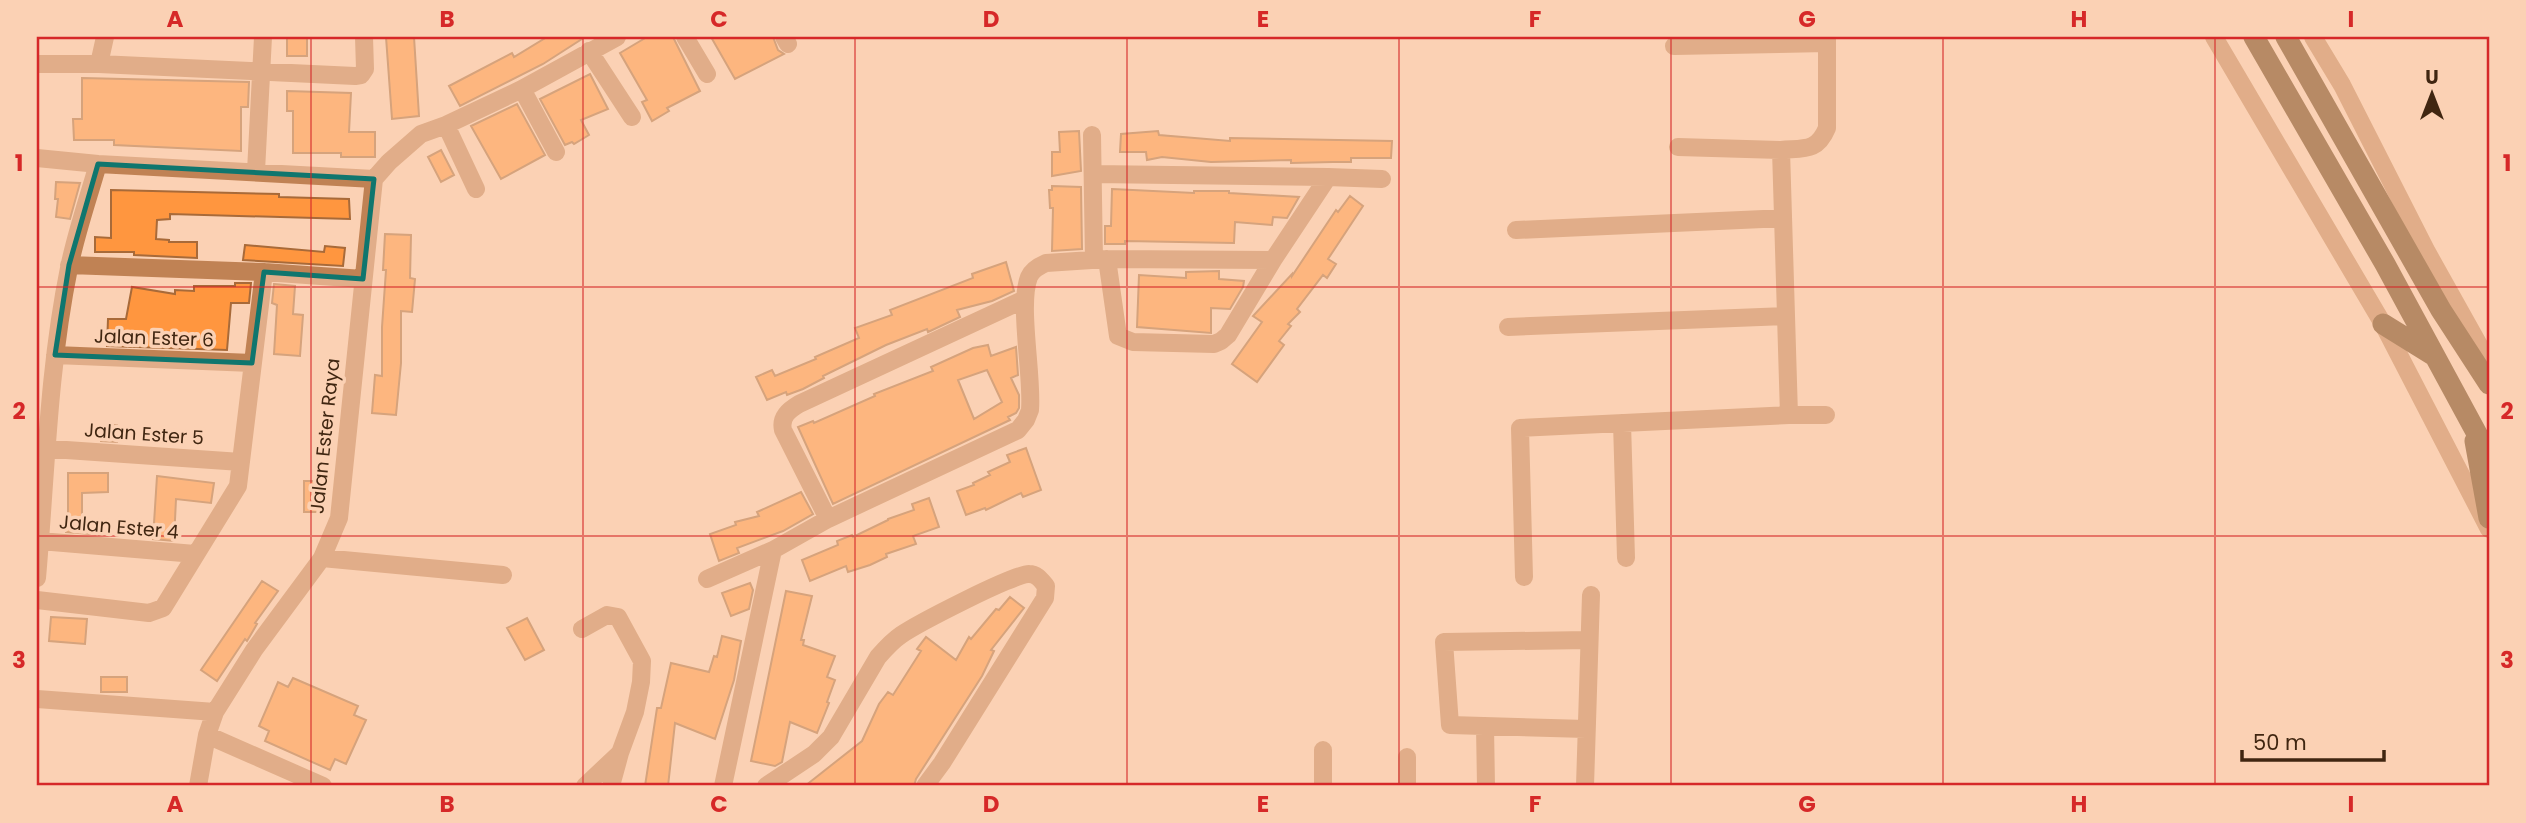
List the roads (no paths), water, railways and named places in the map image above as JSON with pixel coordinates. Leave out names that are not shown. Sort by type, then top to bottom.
[{"type":"highway","points":[[2255,37],[2489,456]]},
{"type":"highway","points":[[2287,37],[2441,310],[2489,384]]},
{"type":"highway","points":[[2427,251],[2441,310]]},
{"type":"highway","points":[[2383,324],[2434,356]]},
{"type":"highway","points":[[2472,424],[2489,518]]},
{"type":"street","points":[[99,64],[105,37]]},
{"type":"street","points":[[256,171],[263,37]]},
{"type":"street","points":[[40,64],[99,64],[358,76],[364,73],[365,69],[364,37]]},
{"type":"street","points":[[37,158],[98,164],[374,179],[388,162],[421,134],[522,89],[617,37]]},
{"type":"street","points":[[685,37],[707,74]]},
{"type":"street","points":[[2214,37],[2383,324],[2489,529]]},
{"type":"street","points":[[2313,37],[2342,85],[2427,251],[2489,363]]},
{"type":"street","points":[[1674,46],[1827,40],[1827,128],[1821,142],[1814,147],[1781,150],[1678,147]]},
{"type":"street","points":[[589,51],[632,117]]},
{"type":"street","points":[[522,89],[556,152]]},
{"type":"street","points":[[446,125],[476,189]]},
{"type":"street","points":[[1093,135],[1093,174],[1100,259],[1118,336],[1133,342],[1214,344],[1228,335],[1328,177]]},
{"type":"street","points":[[1781,150],[1788,415]]},
{"type":"street","points":[[37,578],[41,448],[69,265],[98,164]]},
{"type":"street","points":[[1093,174],[1382,178]]},
{"type":"street","name":"Jalan Ester Raya","points":[[198,786],[207,735],[215,712],[254,650],[322,558],[339,518],[374,179]]},
{"type":"street","points":[[1516,230],[1783,218]]},
{"type":"street","points":[[707,579],[773,550],[828,519],[1018,430],[1026,420],[1031,400],[1026,299],[1030,274],[1038,266],[1100,259],[1273,260]]},
{"type":"street","points":[[69,265],[264,272],[363,279]]},
{"type":"street","points":[[37,600],[157,612],[163,608],[236,491],[264,272]]},
{"type":"street","points":[[828,519],[786,439],[782,424],[784,416],[799,404],[1026,299]]},
{"type":"street","points":[[1508,327],[1785,316]]},
{"type":"street","name":"Jalan Ester 6","points":[[55,355],[252,363]]},
{"type":"street","points":[[1524,577],[1520,428],[1826,415]]},
{"type":"street","points":[[1622,423],[1626,558]]},
{"type":"street","name":"Jalan Ester 5","points":[[41,448],[241,462]]},
{"type":"street","name":"Jalan Ester 4","points":[[40,541],[195,554]]},
{"type":"street","points":[[723,786],[773,550]]},
{"type":"street","points":[[322,558],[503,575]]},
{"type":"street","points":[[766,786],[814,754],[831,737],[878,657],[902,634],[984,591],[1026,574],[1040,578],[1046,586],[1045,598],[943,763],[925,786]]},
{"type":"street","points":[[1586,786],[1591,595]]},
{"type":"street","points":[[582,629],[607,615],[615,615],[642,661],[635,712],[611,786]]},
{"type":"street","points":[[1586,729],[1450,725],[1444,642],[1589,640]]},
{"type":"street","points":[[37,699],[215,712]]},
{"type":"street","points":[[1485,726],[1486,786]]},
{"type":"street","points":[[207,735],[323,786]]},
{"type":"street","points":[[1323,750],[1323,786]]},
{"type":"street","points":[[585,786],[620,753]]},
{"type":"street","points":[[1406,757],[1406,786]]}]
